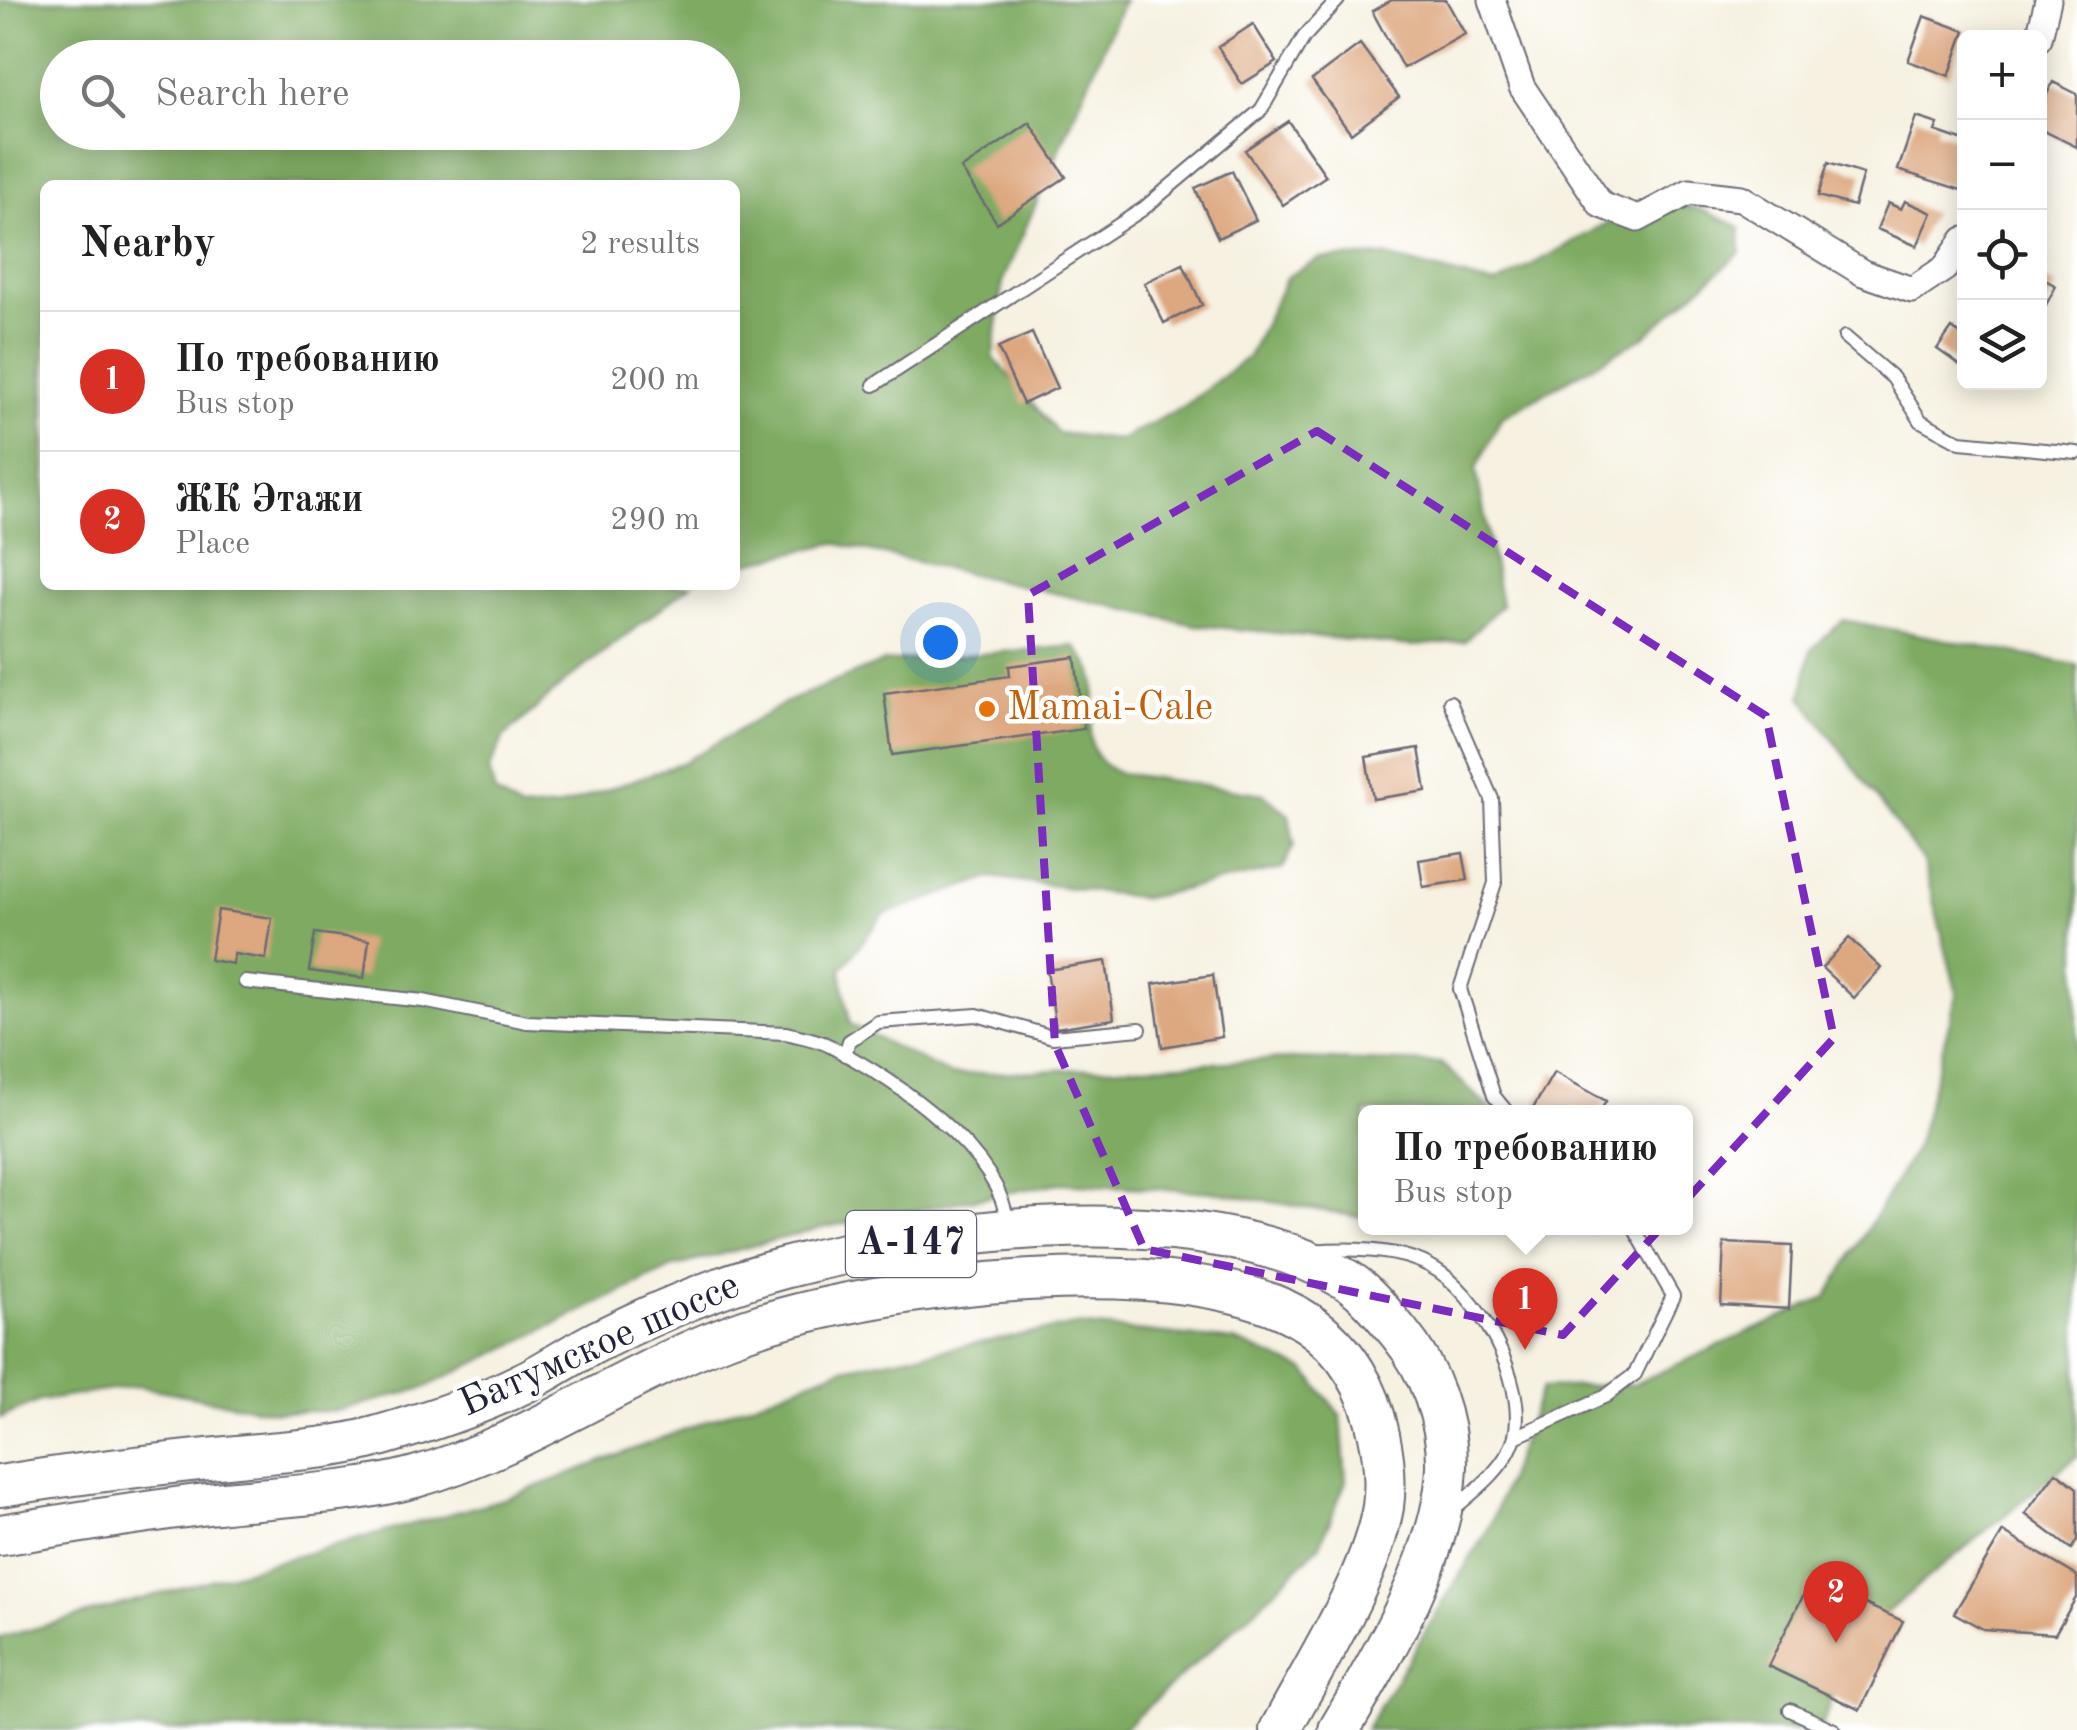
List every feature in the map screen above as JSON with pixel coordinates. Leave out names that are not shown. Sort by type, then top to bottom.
[{"type":"highway","name":"Батумское шоссе","points":[[0,1486],[371,1438],[443,1417],[522,1384],[597,1342],[726,1285],[875,1248],[1104,1224],[1194,1232],[1312,1262],[1352,1282],[1418,1355],[1440,1412],[1447,1466],[1438,1521],[1417,1581],[1379,1662],[1339,1730]]},
{"type":"highway","name":"Батумское шоссе","points":[[0,1535],[411,1478],[488,1452],[676,1357],[748,1328],[852,1302],[992,1283],[1095,1277],[1198,1284],[1242,1293],[1306,1321],[1336,1346],[1351,1365],[1374,1410],[1384,1459],[1383,1506],[1371,1547],[1340,1618],[1280,1730]]},
{"type":"street","points":[[1492,0],[1522,87],[1601,206],[1638,219],[1689,192],[1741,198],[1863,272],[1912,290],[1945,268],[1957,250]]},
{"type":"street","points":[[2041,30],[2048,0]]},
{"type":"lane","points":[[874,385],[1143,209],[1261,110],[1304,37],[1338,0]]},
{"type":"lane","points":[[1845,338],[1893,378],[1921,422],[1960,442],[2077,453]]},
{"type":"lane","points":[[1450,702],[1492,799],[1495,883],[1460,989],[1494,1096],[1501,1105]]},
{"type":"lane","points":[[245,982],[423,1001],[527,1022],[786,1033],[828,1044],[908,1094],[970,1147],[1007,1210],[1009,1232]]},
{"type":"lane","points":[[845,1055],[849,1040],[878,1022],[977,1015],[1053,1037],[1140,1029]]},
{"type":"lane","points":[[1515,1437],[1606,1396],[1634,1374],[1673,1296],[1638,1235]]},
{"type":"lane","points":[[1280,1253],[1338,1248],[1389,1253],[1430,1266],[1463,1292],[1496,1342],[1508,1372],[1515,1437],[1498,1468],[1438,1521]]},
{"type":"lane","points":[[1790,1710],[1834,1730]]},
{"type":"highlighted area","points":[[1317,431],[1766,716],[1834,1038],[1563,1335],[1144,1249],[1055,1044],[1028,595]]},
{"type":"green space","points":[[0,0],[1124,0],[1003,280],[993,357],[1058,433],[1120,440],[1184,406],[1248,357],[1287,277],[1319,259],[1384,256],[1495,285],[1641,204],[1698,208],[1740,227],[1741,252],[1645,336],[1501,418],[1476,469],[1501,605],[1465,641],[1413,646],[1195,625],[834,543],[740,565],[740,180],[40,180],[40,590],[685,590],[565,682],[504,737],[489,770],[495,793],[521,810],[559,807],[684,762],[788,701],[883,662],[1075,646],[1093,673],[1091,742],[1104,764],[1119,773],[1264,794],[1289,815],[1294,845],[1282,869],[1144,898],[991,877],[883,915],[841,970],[850,1024],[951,1075],[1290,1059],[1441,1063],[1486,1105],[1358,1105],[1358,1217],[1214,1192],[1059,1183],[821,1228],[673,1267],[424,1388],[337,1411],[275,1412],[137,1386],[39,1401],[0,1418]]},
{"type":"green space","points":[[1843,620],[2077,665],[2077,1456],[1850,1642],[1821,1730],[1365,1730],[1490,1526],[1542,1388],[1634,1384],[1827,1297],[1916,1147],[1957,994],[1923,861],[1802,697],[1811,650]]},
{"type":"green space","points":[[1076,1325],[1235,1341],[1305,1370],[1341,1416],[1346,1481],[1320,1545],[1122,1730],[0,1730],[0,1638],[507,1498],[843,1368]]},
{"type":"building","points":[[1392,0],[1446,0],[1465,34],[1403,68],[1372,11]]},
{"type":"building","points":[[1924,16],[1962,30],[1957,30],[1957,54],[1949,76],[1908,61]]},
{"type":"building","points":[[1253,24],[1277,62],[1242,84],[1218,47]]},
{"type":"building","points":[[1360,44],[1399,97],[1351,133],[1312,80]]},
{"type":"building","points":[[2053,82],[2077,94],[2077,147],[2047,132],[2047,94]]},
{"type":"building","points":[[1916,117],[1938,124],[1935,131],[1957,139],[1957,189],[1898,170]]},
{"type":"building","points":[[1288,121],[1326,176],[1283,205],[1245,150]]},
{"type":"building","points":[[1030,123],[1066,177],[997,223],[961,169]]},
{"type":"building","points":[[1828,163],[1863,174],[1854,206],[1818,196]]},
{"type":"building","points":[[1232,171],[1256,220],[1218,238],[1195,188]]},
{"type":"building","points":[[1905,201],[1932,213],[1917,246],[1877,229],[1888,203],[1901,209]]},
{"type":"building","points":[[1183,264],[1202,305],[1164,323],[1144,283]]},
{"type":"building","points":[[2047,281],[2056,286],[2047,303]]},
{"type":"building","points":[[1952,328],[1957,332],[1957,363],[1937,349]]},
{"type":"building","points":[[1032,333],[1057,388],[1023,404],[998,348]]},
{"type":"building","points":[[1075,657],[1084,729],[892,755],[884,693],[1010,676],[1009,666]]},
{"type":"building","points":[[1419,748],[1426,791],[1373,799],[1366,757]]},
{"type":"building","points":[[1463,853],[1468,880],[1423,887],[1419,860]]},
{"type":"building","points":[[218,910],[272,918],[266,959],[234,954],[233,964],[210,960]]},
{"type":"building","points":[[315,933],[369,940],[364,978],[309,971]]},
{"type":"building","points":[[1849,938],[1881,968],[1854,998],[1822,968]]},
{"type":"building","points":[[1106,961],[1114,1019],[1056,1028],[1047,970]]},
{"type":"building","points":[[1213,975],[1222,1037],[1162,1047],[1153,984]]},
{"type":"building","points":[[1554,1072],[1606,1101],[1604,1105],[1535,1105]]},
{"type":"building","points":[[1724,1243],[1792,1246],[1789,1309],[1721,1305]]},
{"type":"building","points":[[2056,1472],[2077,1488],[2077,1541],[2071,1549],[2025,1514]]},
{"type":"building","points":[[2003,1532],[2077,1576],[2077,1596],[2055,1634],[1983,1629],[1954,1613]]},
{"type":"building","points":[[1811,1580],[1903,1621],[1860,1710],[1768,1666]]},
{"type":"place","name":"Mamai-Cale","points":[[987,709]]},
{"type":"place","name":"По требованию","points":[[1525,1350]]},
{"type":"place","name":"ЖК Этажи","points":[[1836,1643]]}]
